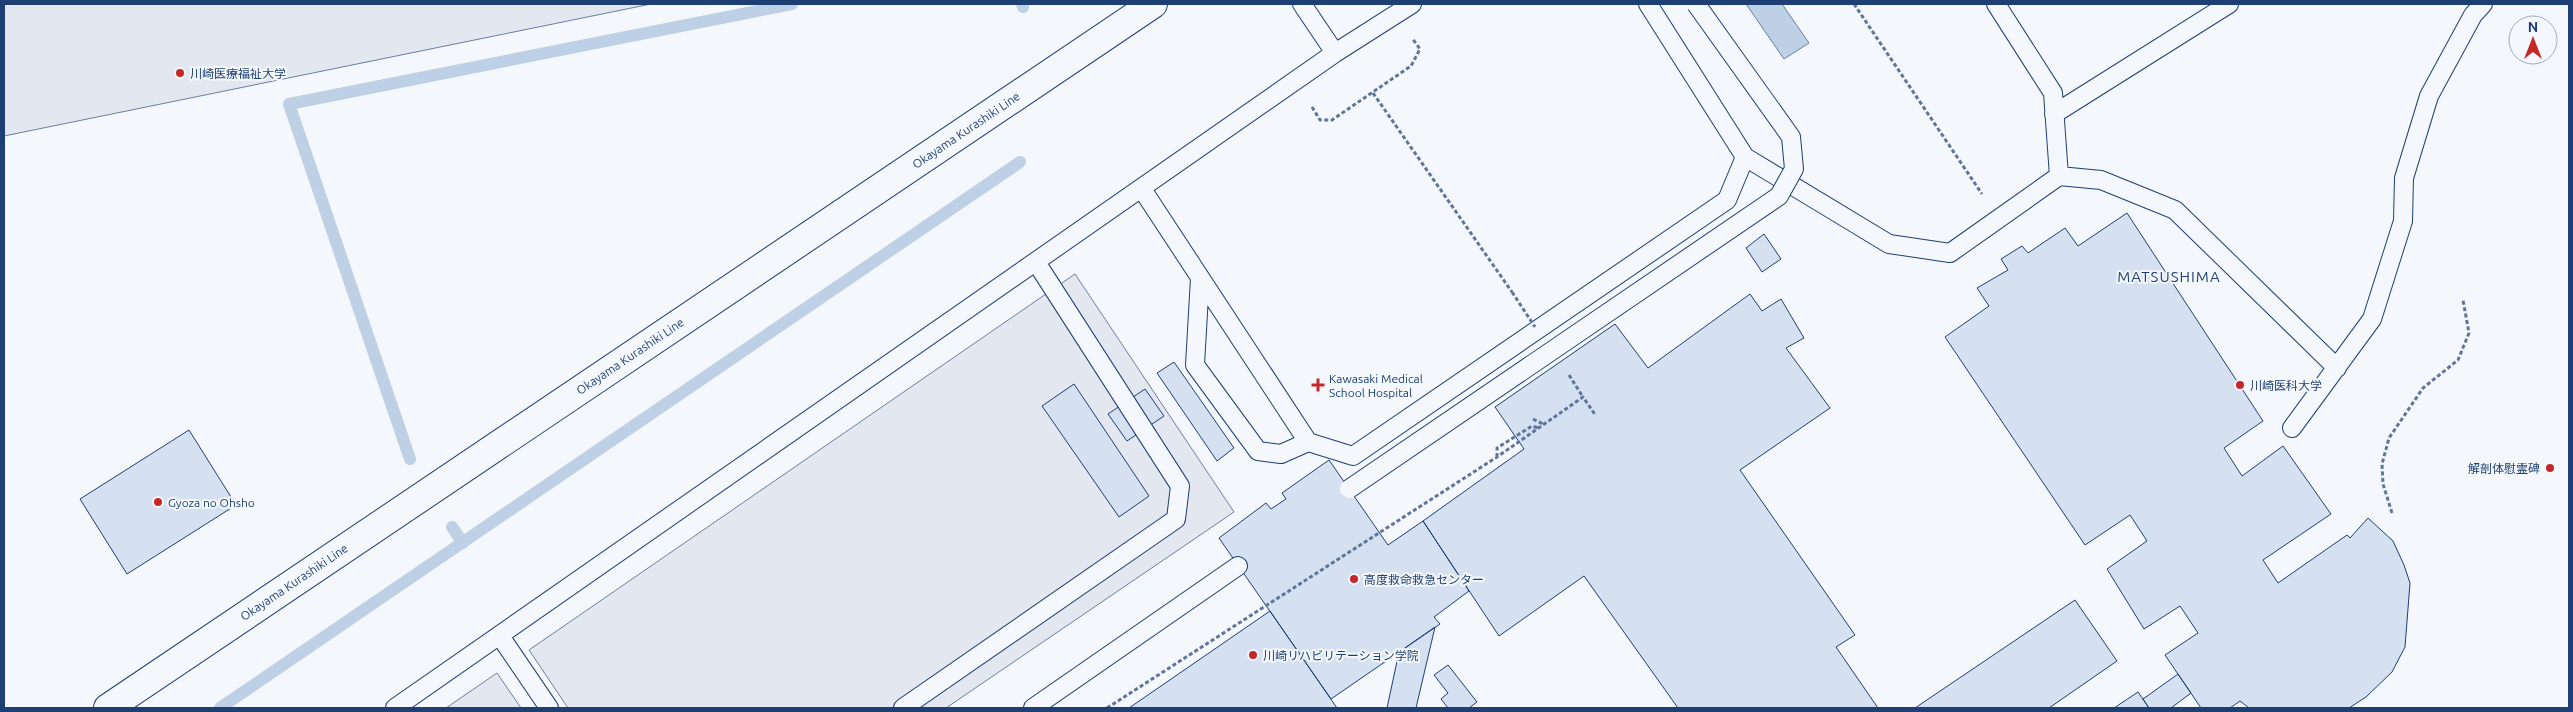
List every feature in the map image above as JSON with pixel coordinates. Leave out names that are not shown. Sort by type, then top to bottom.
[{"type":"main road","name":"Okayama Kurashiki Line","points":[[108,708],[1153,4]]},
{"type":"lane","points":[[1302,4],[1335,53]]},
{"type":"lane","points":[[395,708],[1335,53],[1412,4]]},
{"type":"lane","points":[[1648,4],[1745,157],[1889,244],[1950,253],[2059,176],[2101,180],[2175,210],[2337,368]]},
{"type":"lane","points":[[1349,489],[1779,196],[1794,169],[1791,138],[1696,4]]},
{"type":"lane","points":[[1996,4],[2053,93],[2059,176]]},
{"type":"lane","points":[[2054,114],[2229,4]]},
{"type":"lane","points":[[2292,428],[2372,319],[2403,221],[2404,178],[2429,96],[2473,15],[2483,4]]},
{"type":"lane","points":[[1142,189],[1308,442],[1353,456],[1727,200],[1745,157]]},
{"type":"lane","points":[[903,708],[1176,518],[1180,486],[1036,262]]},
{"type":"lane","points":[[1200,278],[1194,365],[1258,451],[1281,454],[1308,442]]},
{"type":"lane","points":[[1033,708],[1238,566]]},
{"type":"lane","points":[[500,636],[549,708]]},
{"type":"path","points":[[1854,4],[1978,189]]},
{"type":"path","points":[[1309,102],[1320,120],[1332,120],[1373,93],[1411,66],[1420,49],[1408,32]]},
{"type":"path","points":[[1373,93],[1512,292]]},
{"type":"path","points":[[2392,512],[2383,484],[2382,464],[2389,438],[2423,388],[2458,360],[2469,333],[2463,300]]},
{"type":"path","points":[[1565,369],[1596,416]]},
{"type":"path","points":[[1107,708],[1497,457],[1583,397]]},
{"type":"path","points":[[1533,419],[1543,424]]},
{"type":"path","points":[[1497,457],[1497,448],[1532,426],[1539,428]]},
{"type":"shaded area","name":"川崎医療福祉大学","points":[[4,4],[651,4],[4,136]]},
{"type":"shaded area","points":[[1075,274],[1234,512],[946,708],[568,708],[529,650]]},
{"type":"shaded area","points":[[497,673],[521,708],[446,708]]},
{"type":"water","points":[[1746,4],[1782,4],[1809,43],[1784,59]]},
{"type":"building","name":"川崎医科大学","points":[[2127,213],[2263,421],[2224,448],[2242,476],[2283,446],[2331,514],[2263,560],[2278,583],[2347,535],[2350,538],[2368,518],[2393,541],[2404,565],[2410,583],[2405,647],[2392,672],[2366,697],[2349,708],[2249,708],[2240,701],[2230,708],[2201,708],[2165,655],[2198,633],[2180,606],[2144,629],[2107,569],[2147,541],[2130,515],[2085,545],[1945,337],[1989,306],[1977,288],[2008,270],[2001,259],[2022,246],[2028,253],[2065,228],[2078,246]]},
{"type":"building","points":[[1764,234],[1781,259],[1762,272],[1746,248]]},
{"type":"building","points":[[1750,294],[1762,311],[1781,299],[1804,338],[1786,348],[1830,408],[1740,470],[1855,635],[1836,647],[1878,708],[1678,708],[1584,576],[1499,636],[1423,521],[1524,449],[1495,407],[1615,324],[1648,368]]},
{"type":"building","points":[[1174,362],[1234,448],[1217,461],[1157,373]]},
{"type":"building","points":[[1074,384],[1149,496],[1119,517],[1042,406]]},
{"type":"building","points":[[1145,389],[1164,416],[1127,441],[1108,414]]},
{"type":"building","name":"Gyoza no Ohsho","points":[[189,430],[236,505],[127,574],[80,499]]},
{"type":"building","name":"高度救命救急センター","points":[[1329,460],[1388,545],[1423,521],[1469,591],[1434,617],[1440,624],[1331,699],[1219,538],[1266,503],[1271,509],[1286,499],[1282,493]]},
{"type":"building","points":[[2075,600],[2117,661],[2049,708],[1915,708]]},
{"type":"building","name":"川崎リハビリテーション学院","points":[[1270,611],[1337,708],[1129,708]]},
{"type":"building","points":[[1435,627],[1416,708],[1387,708],[1399,652]]},
{"type":"building","points":[[1448,665],[1477,702],[1469,708],[1448,708],[1441,699],[1448,693],[1434,675]]},
{"type":"building","points":[[2178,674],[2191,693],[2171,708],[2149,708],[2143,699]]},
{"type":"building","points":[[2138,692],[2149,708],[2114,708]]},
{"type":"waterway","points":[[410,459],[289,104],[792,4]]},
{"type":"waterway","points":[[220,708],[1020,162]]},
{"type":"waterway","points":[[452,527],[463,543]]},
{"type":"place","name":"川崎医療福祉大学","points":[[180,73]]},
{"type":"place","name":"Kawasaki Medical School Hospital","points":[[1318,385]]},
{"type":"place","name":"川崎医科大学","points":[[2240,385]]},
{"type":"place","name":"解剖体慰霊碑","points":[[2550,468]]},
{"type":"place","name":"Gyoza no Ohsho","points":[[158,502]]},
{"type":"place","name":"高度救命救急センター","points":[[1354,579]]},
{"type":"place","name":"川崎リハビリテーション学院","points":[[1253,655]]},
{"type":"district","name":"MATSUSHIMA","points":[[2169,276]]}]
